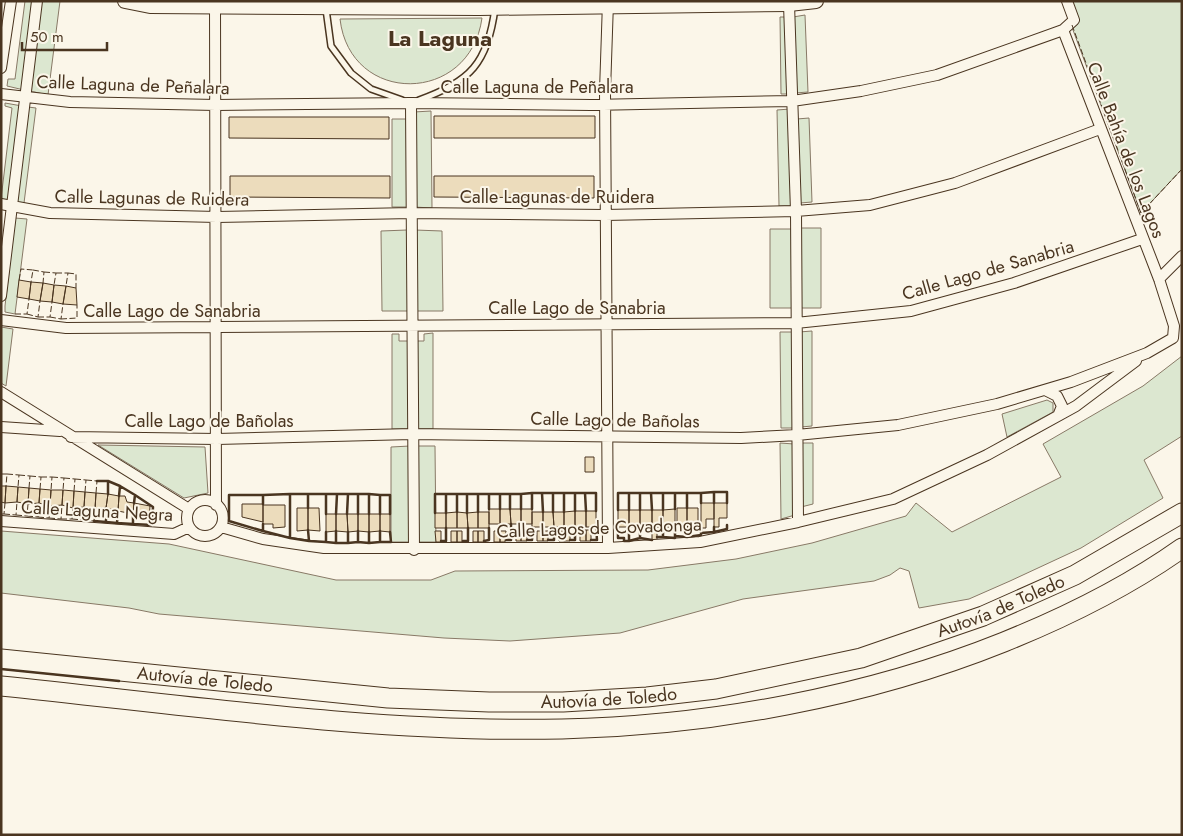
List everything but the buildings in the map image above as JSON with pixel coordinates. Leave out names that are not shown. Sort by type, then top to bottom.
[{"type":"highway","name":"Autovía de Toledo","points":[[1,659],[388,698],[470,702],[563,702],[646,697],[716,689],[860,658],[983,616],[1075,575],[1182,513]]},
{"type":"highway","name":"Autovía de Toledo","points":[[1,686],[322,719],[432,728],[563,729],[666,722],[809,700],[863,689],[953,662],[1036,628],[1152,569],[1182,548]]},
{"type":"highway","points":[[1152,569],[1182,553]]},
{"type":"main road","points":[[125,1],[150,6],[325,4],[495,7],[608,4],[789,4],[816,1]]},
{"type":"street","points":[[1,68],[11,1]]},
{"type":"street","points":[[1,296],[37,1]]},
{"type":"street","points":[[1063,30],[1074,20],[1067,1]]},
{"type":"street","points":[[215,4],[217,217],[216,505],[222,515],[221,527],[208,536],[199,535],[189,527],[187,515],[189,509],[205,500],[216,505]]},
{"type":"street","points":[[608,4],[605,104],[608,548]]},
{"type":"street","points":[[789,4],[796,211],[798,522]]},
{"type":"street","name":"Calle Laguna de Peñalara","points":[[1,94],[70,102],[216,105],[605,104],[792,101],[861,91],[937,74],[1063,30]]},
{"type":"street","name":"Calle Bahía de los Lagos","points":[[1063,30],[1159,279],[1174,326],[1174,338],[1146,353]]},
{"type":"street","points":[[411,103],[414,550]]},
{"type":"street","name":"Calle Lagunas de Ruidera","points":[[1,204],[50,212],[217,217],[411,213],[605,215],[796,211],[870,205],[955,183],[1100,129]]},
{"type":"street","name":"Calle Lago de Sanabria","points":[[1,320],[66,328],[796,323],[911,311],[1014,283],[1142,239]]},
{"type":"street","points":[[1159,279],[1182,256]]},
{"type":"street","name":"Calle Lago de Bañolas","points":[[1,427],[66,434],[217,438],[412,434],[741,438],[898,425],[997,404],[1046,390],[1146,353]]},
{"type":"street","name":"Calle Lagos de Covadonga","points":[[221,527],[263,539],[311,547],[414,550],[608,548],[700,542],[798,522],[893,499],[987,455],[1076,406],[1146,353]]},
{"type":"street","points":[[1046,390],[1057,396],[1062,406],[1058,416]]},
{"type":"street","points":[[1,392],[189,509]]},
{"type":"street","name":"Calle Laguna Negra","points":[[1,521],[177,534],[189,527]]},
{"type":"lane","points":[[325,4],[331,46],[351,73],[371,89],[411,103],[448,89],[468,75],[486,48],[492,28],[495,7]]},
{"type":"green space","points":[[25,1],[35,1],[24,90],[7,86],[8,79],[15,79]]},
{"type":"green space","points":[[40,1],[60,1],[48,95],[30,91]]},
{"type":"green space","points":[[1070,1],[1182,1],[1182,169],[1141,213],[1070,22]]},
{"type":"green space","points":[[805,15],[808,92],[795,93],[793,17]]},
{"type":"green space","points":[[780,17],[788,17],[789,94],[781,94]]},
{"type":"green space","points":[[482,18],[473,47],[456,67],[434,79],[410,84],[386,80],[365,68],[348,48],[340,19]]},
{"type":"green space","points":[[5,103],[22,106],[11,201],[1,199],[12,108],[5,106]]},
{"type":"green space","points":[[28,107],[36,108],[24,203],[16,202]]},
{"type":"green space","points":[[790,109],[792,206],[779,206],[777,110]]},
{"type":"green space","points":[[431,111],[432,208],[414,207],[414,112]]},
{"type":"green space","points":[[809,118],[812,202],[800,203],[797,119]]},
{"type":"green space","points":[[392,119],[408,119],[409,207],[392,207]]},
{"type":"green space","points":[[15,218],[27,219],[15,314],[5,312],[5,306]]},
{"type":"green space","points":[[798,228],[821,228],[821,308],[798,308]]},
{"type":"green space","points":[[770,229],[793,229],[793,308],[770,308]]},
{"type":"green space","points":[[407,230],[409,311],[382,311],[381,231]]},
{"type":"green space","points":[[415,230],[442,231],[443,311],[414,311]]},
{"type":"green space","points":[[1,327],[13,329],[6,386],[1,383]]},
{"type":"green space","points":[[812,331],[812,426],[801,427],[799,332]]},
{"type":"green space","points":[[780,332],[793,332],[794,428],[781,428]]},
{"type":"green space","points":[[433,333],[433,429],[415,429],[414,341],[424,341],[424,334]]},
{"type":"green space","points":[[392,334],[399,334],[399,341],[409,341],[409,429],[392,429]]},
{"type":"green space","points":[[1182,356],[1182,436],[1144,460],[1163,498],[1081,548],[969,599],[919,608],[909,571],[900,568],[890,575],[874,581],[743,599],[620,633],[510,641],[444,638],[159,614],[129,608],[1,593],[1,531],[169,544],[336,580],[431,580],[455,571],[648,570],[736,559],[812,543],[906,516],[916,503],[952,532],[1061,477],[1043,444],[1143,386]]},
{"type":"green space","points":[[1047,400],[1053,403],[1053,412],[1007,437],[1002,414]]},
{"type":"green space","points":[[780,443],[794,444],[795,515],[781,519]]},
{"type":"green space","points":[[800,443],[813,443],[813,504],[801,507]]},
{"type":"green space","points":[[98,445],[205,447],[208,493],[184,498]]},
{"type":"green space","points":[[410,446],[410,542],[391,542],[391,447]]},
{"type":"green space","points":[[415,446],[435,446],[436,542],[416,542]]},
{"type":"fence","points":[[1072,25],[1141,213],[1182,169]]},
{"type":"fence","points":[[19,280],[21,269],[33,270],[31,282]]},
{"type":"fence","points":[[33,270],[44,272],[43,283]]},
{"type":"fence","points":[[44,272],[56,273],[54,285]]},
{"type":"fence","points":[[56,273],[68,273],[66,286]]},
{"type":"fence","points":[[68,273],[76,274],[76,288]]},
{"type":"fence","points":[[15,314],[27,314],[29,299]]},
{"type":"fence","points":[[27,314],[38,317],[40,301]]},
{"type":"fence","points":[[38,317],[50,317],[52,302]]},
{"type":"fence","points":[[50,317],[61,319],[63,304]]},
{"type":"fence","points":[[61,319],[77,318],[77,305]]},
{"type":"fence","points":[[1,474],[7,474],[6,486]]},
{"type":"fence","points":[[7,474],[19,475],[18,487]]},
{"type":"fence","points":[[19,475],[30,476],[29,488]]},
{"type":"fence","points":[[30,476],[41,477],[40,489]]},
{"type":"fence","points":[[41,477],[52,477],[51,490]]},
{"type":"fence","points":[[52,477],[64,478],[63,490]]},
{"type":"fence","points":[[64,478],[75,479],[74,491]]},
{"type":"fence","points":[[75,479],[86,480],[85,492]]},
{"type":"fence","points":[[86,480],[97,481],[96,493]]},
{"type":"fence","points":[[4,514],[16,515],[17,502]]},
{"type":"fence","points":[[1,514],[4,514],[5,503]]},
{"type":"fence","points":[[27,516],[38,517],[39,503]]},
{"type":"fence","points":[[16,515],[27,516],[28,504]]},
{"type":"fence","points":[[49,518],[61,519],[62,505]]},
{"type":"fence","points":[[38,517],[49,518],[50,506]]},
{"type":"fence","points":[[72,519],[83,520],[84,507]]},
{"type":"fence","points":[[61,519],[72,519],[73,508]]},
{"type":"fence","points":[[83,520],[94,521],[95,509]]},
{"type":"wall","points":[[97,481],[108,481],[108,494]]},
{"type":"wall","points":[[108,481],[120,486],[119,496]]},
{"type":"wall","points":[[120,486],[135,495],[134,503]]},
{"type":"wall","points":[[714,492],[727,492],[727,503]]},
{"type":"wall","points":[[701,493],[714,492],[714,503]]},
{"type":"wall","points":[[532,493],[542,493],[543,512]]},
{"type":"wall","points":[[521,494],[532,493],[532,509]]},
{"type":"wall","points":[[542,493],[553,493],[553,512]]},
{"type":"wall","points":[[553,493],[564,493],[564,512]]},
{"type":"wall","points":[[564,493],[575,493],[575,511]]},
{"type":"wall","points":[[575,493],[585,493],[586,511]]},
{"type":"wall","points":[[585,493],[596,493],[596,511]]},
{"type":"wall","points":[[618,510],[618,493],[629,493],[629,510]]},
{"type":"wall","points":[[629,493],[640,493],[640,510]]},
{"type":"wall","points":[[640,493],[651,493],[652,510]]},
{"type":"wall","points":[[651,493],[663,493],[663,510]]},
{"type":"wall","points":[[663,493],[675,493],[675,509]]},
{"type":"wall","points":[[675,493],[687,493],[687,508]]},
{"type":"wall","points":[[687,493],[701,493],[701,503]]},
{"type":"wall","points":[[290,494],[308,494],[308,508]]},
{"type":"wall","points":[[263,495],[290,494],[290,538],[263,531]]},
{"type":"wall","points":[[308,494],[326,494],[326,514]]},
{"type":"wall","points":[[326,494],[337,494],[336,514]]},
{"type":"wall","points":[[337,494],[348,494],[347,514]]},
{"type":"wall","points":[[348,494],[358,494],[358,514]]},
{"type":"wall","points":[[358,494],[369,494],[369,514]]},
{"type":"wall","points":[[369,494],[380,495],[380,514]]},
{"type":"wall","points":[[435,513],[435,494],[446,494],[446,513]]},
{"type":"wall","points":[[446,494],[457,494],[457,512]]},
{"type":"wall","points":[[457,494],[467,494],[467,513]]},
{"type":"wall","points":[[467,494],[478,494],[478,512]]},
{"type":"wall","points":[[478,494],[489,494],[489,509]]},
{"type":"wall","points":[[489,494],[500,494],[500,509]]},
{"type":"wall","points":[[500,494],[510,494],[510,509]]},
{"type":"wall","points":[[510,494],[521,494],[521,509]]},
{"type":"wall","points":[[133,524],[152,525],[153,507],[135,495]]},
{"type":"wall","points":[[263,504],[263,495],[229,495],[229,521],[263,531],[263,524]]},
{"type":"wall","points":[[380,495],[390,495],[390,514]]},
{"type":"wall","points":[[94,521],[106,522],[106,508]]},
{"type":"wall","points":[[106,522],[117,523],[118,511]]},
{"type":"wall","points":[[117,523],[133,524],[133,514]]},
{"type":"wall","points":[[506,540],[511,540],[511,524]]},
{"type":"wall","points":[[714,532],[727,529],[727,525]]},
{"type":"wall","points":[[675,536],[687,537],[687,526]]},
{"type":"wall","points":[[527,540],[532,540],[532,527]]},
{"type":"wall","points":[[548,540],[554,540],[554,527]]},
{"type":"wall","points":[[570,540],[575,540],[575,527]]},
{"type":"wall","points":[[591,540],[597,540],[596,527]]},
{"type":"wall","points":[[618,527],[618,538],[624,538],[624,541],[629,541],[629,527]]},
{"type":"wall","points":[[629,541],[640,538],[640,527]]},
{"type":"wall","points":[[657,537],[663,537],[663,527]]},
{"type":"wall","points":[[663,537],[675,538],[675,527]]},
{"type":"wall","points":[[701,533],[714,532],[714,527]]},
{"type":"wall","points":[[441,541],[446,541],[446,528]]},
{"type":"wall","points":[[463,541],[468,541],[468,528]]},
{"type":"wall","points":[[484,541],[489,540],[489,528]]},
{"type":"wall","points":[[687,537],[701,535],[701,528]]},
{"type":"wall","points":[[290,538],[309,541],[308,530]]},
{"type":"wall","points":[[326,542],[336,543],[336,531]]},
{"type":"wall","points":[[348,543],[358,542],[358,531]]},
{"type":"wall","points":[[369,543],[380,542],[380,531]]},
{"type":"wall","points":[[309,541],[326,542],[326,532]]},
{"type":"wall","points":[[336,543],[348,543],[348,532]]},
{"type":"wall","points":[[358,542],[369,543],[369,532]]},
{"type":"wall","points":[[380,542],[391,542],[390,532]]},
{"type":"wall","points":[[640,538],[652,540]]},
{"type":"wall","points":[[1,669],[119,681]]},
{"type":"district","name":"La Laguna","points":[[440,38]]}]
